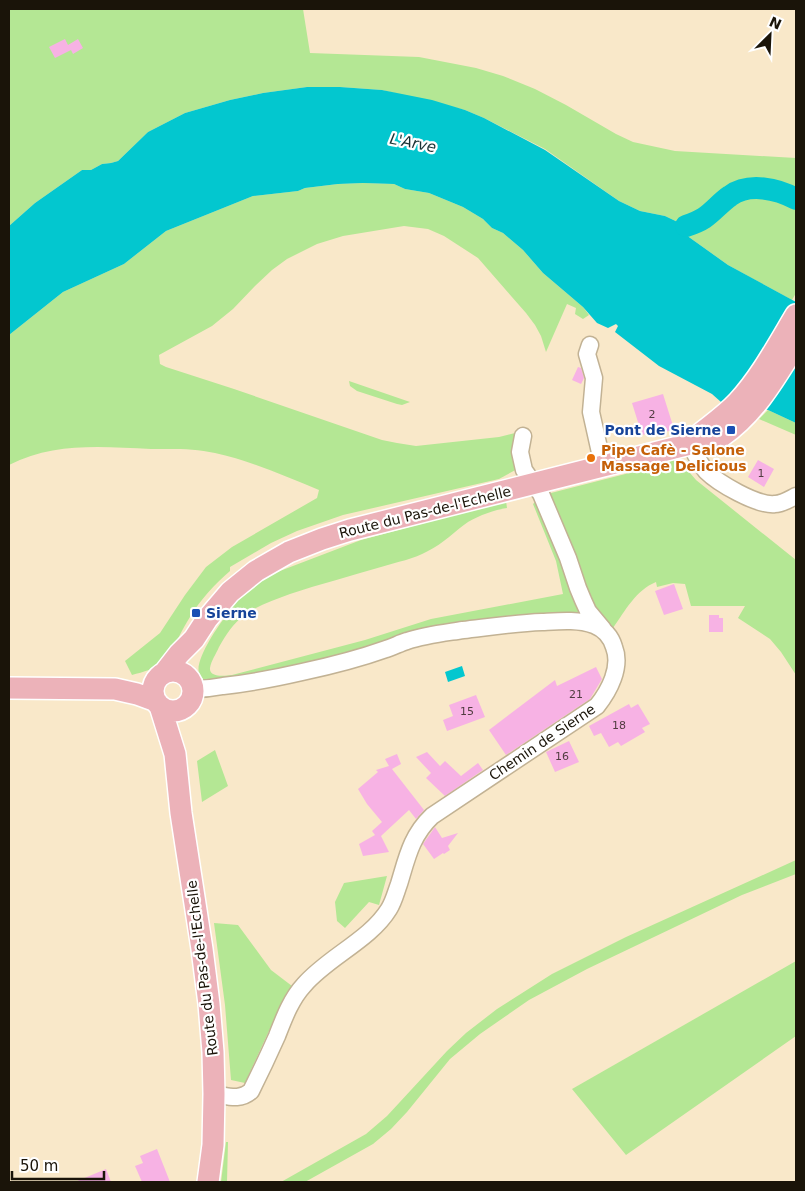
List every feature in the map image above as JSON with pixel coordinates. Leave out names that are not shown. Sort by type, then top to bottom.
[{"type":"main road","name":"Route du Pas-de-l'Echelle","points":[[694,443],[705,430],[736,404],[754,382],[796,315]]},
{"type":"main road","name":"Route du Pas-de-l'Echelle","points":[[163,674],[194,639],[207,619],[230,592],[256,571],[289,552],[350,530],[694,443],[710,444],[731,430],[754,407],[796,344]]},
{"type":"main road","name":"Route du Pas-de-l'Echelle","points":[[175,754],[191,690],[190,670],[194,639]]},
{"type":"main road","points":[[9,688],[115,689],[137,694],[171,710],[186,706],[191,690],[185,675],[179,671],[172,671],[115,689]]},
{"type":"main road","points":[[158,703],[154,694],[154,687],[156,680],[163,674]]},
{"type":"main road","name":"Route du Pas-de-l'Echelle","points":[[158,703],[175,754],[181,813],[209,1004],[214,1094],[213,1145],[208,1182]]},
{"type":"street","points":[[590,345],[587,354],[594,378],[591,412],[603,466]]},
{"type":"street","name":"Chemin de Sierne","points":[[214,1094],[238,1098],[250,1091],[299,990],[333,958],[360,940],[390,907],[411,845],[420,828],[440,811],[597,706],[610,688],[616,658],[612,640],[588,611],[568,558],[540,494],[524,470],[520,444],[523,436]]},
{"type":"street","points":[[694,443],[699,462],[705,470],[712,477],[747,498],[762,503],[775,504],[796,496]]},
{"type":"street","points":[[191,690],[256,682],[301,673],[349,661],[406,641],[436,634],[534,622],[570,621],[596,626],[606,633]]},
{"type":"green space","points":[[9,9],[303,9],[310,53],[419,57],[476,68],[503,76],[535,89],[633,142],[675,151],[796,158],[796,293],[792,300],[728,265],[686,235],[686,226],[665,216],[640,211],[619,201],[545,149],[484,118],[465,110],[382,90],[307,87],[230,100],[185,113],[148,132],[118,161],[102,164],[91,170],[82,170],[35,203],[9,226]]},
{"type":"green space","points":[[338,184],[394,184],[405,189],[429,193],[463,207],[483,219],[492,228],[503,233],[523,250],[543,273],[583,307],[589,315],[583,319],[575,314],[576,308],[567,304],[546,352],[535,325],[478,258],[444,236],[428,229],[404,226],[343,236],[317,244],[287,259],[272,270],[233,309],[212,326],[159,355],[160,364],[382,440],[397,443],[416,446],[499,437],[519,432],[519,468],[499,479],[343,515],[297,531],[271,543],[230,567],[230,571],[208,592],[194,611],[171,652],[161,664],[132,675],[125,661],[160,633],[206,567],[232,547],[317,498],[319,490],[268,469],[207,451],[114,447],[61,449],[26,458],[9,465],[9,335],[63,292],[124,264],[166,231],[253,196]]},
{"type":"green space","points":[[349,381],[410,402],[402,405],[397,404],[357,391],[350,386]]},
{"type":"green space","points":[[768,410],[796,423],[796,435],[759,419]]},
{"type":"green space","points":[[678,459],[696,480],[796,560],[796,675],[770,639],[738,618],[745,606],[691,606],[685,584],[673,583],[657,587],[656,582],[649,586],[637,596],[613,628],[591,608],[547,494]]},
{"type":"green space","points":[[506,501],[507,508],[473,519],[439,545],[423,554],[324,583],[255,608],[241,618],[230,630],[212,660],[210,671],[218,676],[232,675],[365,640],[431,619],[563,594],[556,561],[533,504],[536,501],[586,614],[556,616],[281,673],[206,681],[200,676],[198,670],[203,654],[225,617],[224,615],[229,608],[252,588],[272,574],[361,540]]},
{"type":"green space","points":[[215,750],[228,786],[202,802],[197,761]]},
{"type":"green space","points":[[796,860],[796,874],[742,895],[587,969],[529,1000],[480,1034],[450,1059],[407,1112],[373,1144],[305,1182],[281,1182],[366,1134],[387,1116],[466,1033],[497,1009],[552,974],[626,937]]},
{"type":"green space","points":[[387,876],[379,905],[369,902],[345,928],[337,921],[335,902],[344,883]]},
{"type":"green space","points":[[214,923],[238,925],[271,970],[292,986],[286,994],[245,1083],[231,1080],[225,1005]]},
{"type":"green space","points":[[796,961],[796,1036],[626,1155],[572,1089]]},
{"type":"green space","points":[[226,1142],[228,1142],[227,1182],[221,1182]]},
{"type":"water","name":"L'Arve","points":[[307,87],[382,90],[432,100],[465,110],[545,150],[619,201],[640,211],[665,216],[686,226],[686,235],[728,265],[796,302],[796,423],[768,410],[721,402],[712,394],[659,366],[615,332],[618,326],[616,324],[608,328],[597,323],[583,307],[543,273],[523,250],[503,233],[492,228],[483,219],[463,207],[429,193],[405,189],[394,184],[338,184],[253,196],[166,231],[124,264],[63,292],[9,335],[9,226],[35,203],[82,170],[91,170],[102,164],[118,161],[148,132],[185,113],[230,100]]},
{"type":"water","points":[[462,666],[465,676],[448,682],[445,672]]},
{"type":"building","points":[[65,39],[68,45],[78,39],[83,48],[73,54],[71,50],[55,58],[49,47]]},
{"type":"building","points":[[578,367],[581,368],[584,378],[581,384],[572,380]]},
{"type":"building","points":[[663,394],[674,429],[657,435],[656,431],[642,435],[632,403]]},
{"type":"building","points":[[758,460],[774,469],[764,487],[748,477]]},
{"type":"building","points":[[674,584],[683,609],[664,615],[655,591]]},
{"type":"building","points":[[709,615],[719,615],[719,618],[723,618],[723,632],[709,632]]},
{"type":"building","points":[[596,667],[602,679],[590,699],[506,755],[489,730],[555,680],[557,686]]},
{"type":"building","points":[[476,695],[485,717],[447,731],[443,720],[453,716],[449,705]]},
{"type":"building","points":[[629,704],[631,708],[638,704],[650,724],[642,728],[645,732],[621,746],[618,742],[609,747],[601,733],[594,736],[589,726]]},
{"type":"building","points":[[569,741],[579,762],[555,772],[546,752]]},
{"type":"building","points":[[427,752],[440,766],[445,761],[461,776],[478,763],[483,770],[445,796],[426,778],[431,773],[416,757]]},
{"type":"building","points":[[397,754],[401,764],[392,769],[424,810],[416,819],[409,810],[381,836],[389,852],[363,856],[359,844],[375,835],[372,831],[382,822],[367,804],[358,789],[378,772],[376,770],[389,766],[385,759]]},
{"type":"building","points":[[435,827],[442,838],[458,833],[448,846],[450,850],[434,859],[423,844]]},
{"type":"building","points":[[157,1149],[170,1182],[142,1182],[135,1166],[143,1163],[140,1156]]},
{"type":"building","points":[[106,1169],[111,1182],[75,1182]]},
{"type":"waterway","points":[[686,226],[707,216],[730,196],[746,189],[763,188],[781,192],[796,199]]},
{"type":"place","name":"Pont de Sierne","points":[[731,430]]},
{"type":"place","name":"Pipe Cafè - Salone Massage Delicious","points":[[591,458]]},
{"type":"place","name":"Sierne","points":[[196,613]]}]
